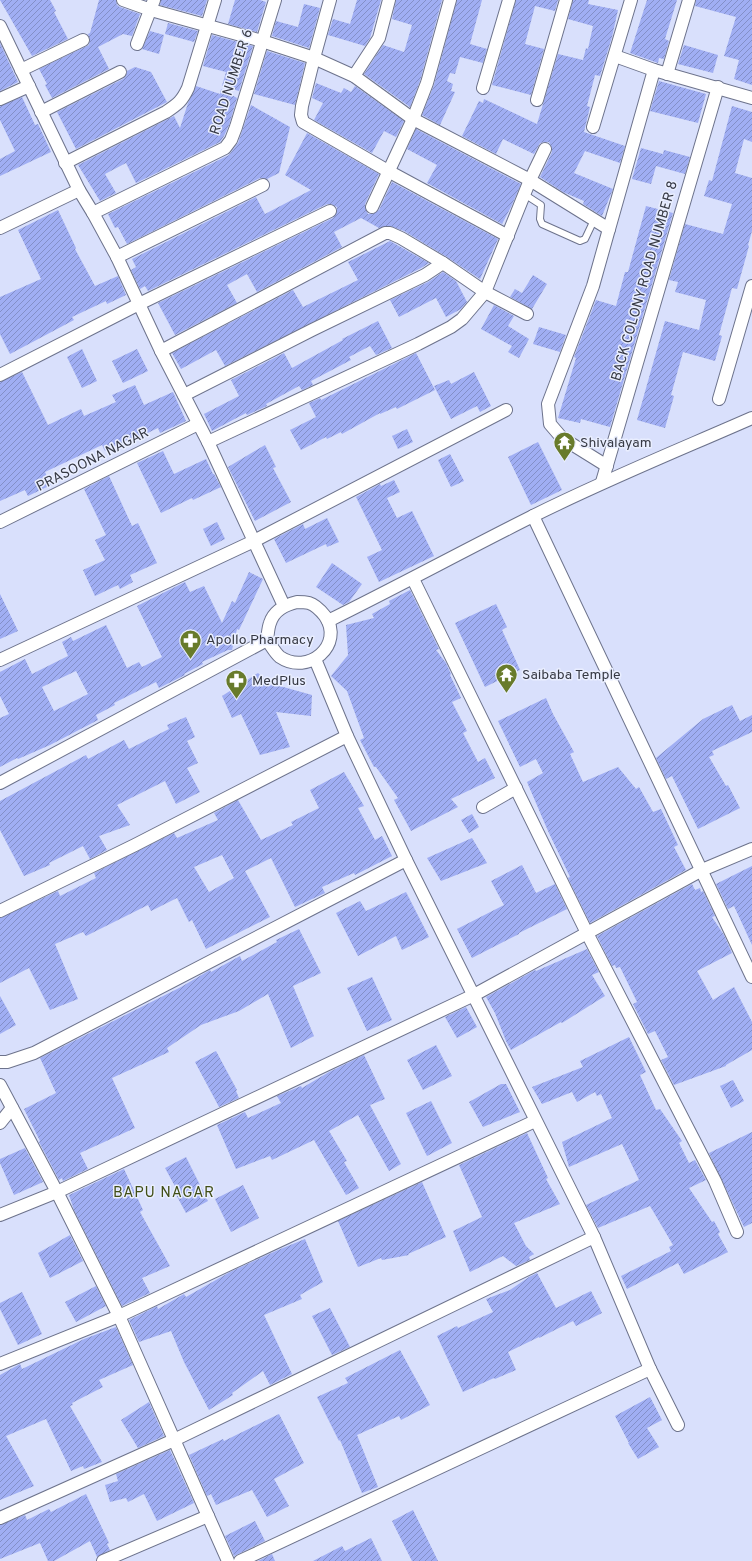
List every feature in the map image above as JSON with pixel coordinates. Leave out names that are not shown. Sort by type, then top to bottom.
[{"type":"street","points":[[122,0],[152,5],[207,25],[314,58],[354,76],[413,119],[530,180],[609,229]]},
{"type":"street","points":[[65,163],[177,105],[182,100],[188,88],[215,0]]},
{"type":"street","name":"ROAD NUMBER 6","points":[[93,213],[225,148],[231,140],[236,127],[275,0]]},
{"type":"street","points":[[330,0],[302,106],[301,115],[303,122],[388,171],[508,236]]},
{"type":"street","points":[[354,76],[379,38],[389,0]]},
{"type":"street","points":[[372,207],[413,119],[427,83],[450,0]]},
{"type":"street","points":[[483,88],[509,0]]},
{"type":"street","points":[[537,100],[566,0]]},
{"type":"street","points":[[593,127],[631,0]]},
{"type":"street","points":[[667,74],[689,0]]},
{"type":"street","points":[[137,44],[152,5]]},
{"type":"street","points":[[0,26],[65,163],[117,257],[161,351],[208,442],[284,606]]},
{"type":"street","points":[[21,70],[83,40]]},
{"type":"street","points":[[614,56],[667,74],[718,87],[752,98]]},
{"type":"street","points":[[607,466],[562,438],[550,424],[548,404],[593,286],[654,70]]},
{"type":"street","points":[[42,112],[120,72]]},
{"type":"street","points":[[0,99],[28,86]]},
{"type":"street","name":"BACK COLONY ROAD NUMBER 8","points":[[602,482],[718,87]]},
{"type":"street","points":[[208,442],[418,344],[451,327],[462,319],[485,292],[524,194],[545,149]]},
{"type":"street","points":[[117,257],[263,185]]},
{"type":"street","points":[[0,228],[79,190]]},
{"type":"street","points":[[0,375],[140,304],[330,211]]},
{"type":"street","points":[[161,351],[382,234],[390,233],[443,263],[485,292],[527,314]]},
{"type":"street","points":[[184,396],[312,330],[425,275],[443,263]]},
{"type":"street","points":[[719,399],[752,286]]},
{"type":"street","points":[[0,660],[254,541],[506,410]]},
{"type":"street","points":[[328,621],[602,482],[752,418]]},
{"type":"street","name":"PRASOONA NAGAR","points":[[0,522],[198,424]]},
{"type":"street","points":[[533,516],[752,977]]},
{"type":"street","points":[[413,579],[587,933],[715,1181],[736,1232]]},
{"type":"street","points":[[296,602],[309,603],[321,610],[328,621],[330,628],[329,642],[326,649],[315,659],[303,663],[290,662],[279,656],[267,640],[270,623],[275,613],[284,606],[296,602]]},
{"type":"street","points":[[0,783],[267,640]]},
{"type":"street","points":[[315,659],[346,736],[535,1121],[594,1237],[650,1368],[678,1424]]},
{"type":"street","points":[[0,911],[135,845],[346,736]]},
{"type":"street","points":[[483,807],[516,788]]},
{"type":"street","points":[[0,1215],[57,1192],[474,995],[702,870],[752,849]]},
{"type":"street","points":[[0,1062],[7,1062],[34,1054],[406,860]]},
{"type":"street","points":[[0,1085],[57,1192],[119,1316],[228,1561]]},
{"type":"street","points":[[0,1123],[12,1108]]},
{"type":"street","points":[[0,1364],[119,1316],[535,1121]]},
{"type":"street","points":[[0,1518],[174,1440],[594,1237]]},
{"type":"street","points":[[240,1561],[650,1368]]},
{"type":"street","points":[[103,1561],[208,1516]]},
{"type":"lane","points":[[524,194],[541,205],[540,219],[542,224],[580,241],[585,239],[594,220]]},
{"type":"building","points":[[0,0],[50,0],[56,11],[54,12],[68,39],[32,56]]},
{"type":"building","points":[[99,0],[116,0],[117,5],[120,7],[140,14],[132,36],[123,34],[98,47],[109,69],[52,98],[39,69],[89,45],[90,40],[88,34],[90,33]]},
{"type":"building","points":[[161,0],[207,0],[202,16],[160,5]]},
{"type":"building","points":[[235,0],[260,0],[266,2],[257,32],[228,24]]},
{"type":"building","points":[[357,0],[381,0],[370,38],[365,46],[328,35],[333,19],[350,24]]},
{"type":"building","points":[[396,0],[442,0],[420,81],[410,107],[364,74],[383,45],[404,52],[412,25],[392,19]]},
{"type":"building","points":[[457,0],[482,0],[470,44],[487,49],[483,63],[460,57],[455,74],[450,73],[447,81],[453,84],[451,91],[455,92],[440,125],[422,115],[434,85]]},
{"type":"building","points":[[516,0],[558,0],[555,11],[535,6],[525,44],[544,49],[531,95],[492,85]]},
{"type":"building","points":[[573,0],[589,0],[588,4],[618,10],[612,37],[600,76],[595,75],[587,106],[590,107],[584,132],[625,146],[620,163],[585,151],[574,173],[613,189],[602,216],[583,204],[584,201],[563,192],[540,177],[552,152],[549,142],[540,143],[534,154],[503,139],[496,154],[462,136],[479,101],[483,103],[484,99],[537,124],[558,54],[583,60],[586,48],[588,49],[593,26],[568,19]]},
{"type":"building","points":[[647,0],[677,0],[665,39],[669,41],[664,59],[659,58],[658,63],[630,53]]},
{"type":"building","points":[[696,0],[752,0],[752,85],[734,79],[739,60],[724,56],[736,17],[695,6]]},
{"type":"building","points":[[304,4],[320,8],[309,48],[272,36],[276,21],[298,27]]},
{"type":"building","points":[[168,23],[198,31],[194,42],[165,34]]},
{"type":"building","points":[[150,31],[164,35],[159,54],[142,49]]},
{"type":"building","points":[[212,35],[253,46],[239,91],[222,86],[226,72],[203,66]]},
{"type":"building","points":[[0,43],[18,82],[0,91]]},
{"type":"building","points":[[684,45],[718,55],[713,73],[678,64]]},
{"type":"building","points":[[267,51],[305,63],[295,105],[254,94]]},
{"type":"building","points":[[135,67],[151,72],[167,102],[76,149],[57,112],[123,79],[126,76],[127,71]]},
{"type":"building","points":[[659,81],[706,94],[698,123],[650,111]]},
{"type":"building","points":[[316,83],[341,93],[344,88],[351,92],[355,86],[404,121],[396,137],[384,131],[372,153],[314,120],[323,103],[312,98]]},
{"type":"building","points":[[196,86],[220,94],[221,89],[237,98],[229,125],[220,142],[136,183],[126,163],[105,174],[116,193],[100,201],[78,165],[174,116],[180,128],[188,103]]},
{"type":"building","points":[[22,97],[35,125],[38,124],[51,152],[0,176],[0,159],[15,151],[0,120],[0,106]]},
{"type":"building","points":[[251,105],[290,127],[279,173],[267,179],[260,178],[127,244],[118,227],[115,228],[108,214],[229,155],[238,143]]},
{"type":"building","points":[[732,106],[752,112],[752,142],[744,139],[735,173],[752,178],[752,231],[749,246],[737,289],[732,288],[719,335],[722,336],[715,361],[683,352],[671,395],[674,396],[665,428],[637,420],[665,321],[699,330],[706,300],[675,292],[678,282],[669,280],[685,224],[723,234],[732,204],[704,196],[709,180],[712,181]]},
{"type":"building","points":[[416,129],[521,184],[502,224],[427,183],[437,165],[407,149]]},
{"type":"building","points":[[307,133],[379,174],[365,204],[368,214],[373,214],[379,210],[392,182],[498,239],[480,279],[404,231],[390,226],[379,228],[361,218],[334,232],[342,247],[257,292],[247,274],[227,285],[237,303],[175,335],[158,303],[333,218],[337,212],[337,207],[327,204],[148,291],[145,286],[140,289],[131,270],[136,267],[132,259],[256,197],[265,214],[311,190],[285,175]]},
{"type":"building","points":[[641,148],[663,154],[664,150],[690,157],[685,174],[656,166],[651,184],[632,179]]},
{"type":"building","points":[[646,206],[673,213],[610,427],[581,419],[580,423],[558,418],[576,358],[574,357],[596,300],[616,306],[625,272],[628,272]]},
{"type":"building","points":[[58,210],[76,248],[75,249],[95,286],[118,276],[126,295],[107,304],[106,301],[72,317],[74,320],[10,354],[0,334],[0,297],[41,279],[18,230]]},
{"type":"building","points":[[390,241],[429,263],[225,366],[216,350],[181,369],[172,353],[293,290],[303,307],[358,280],[348,262]]},
{"type":"building","points":[[443,272],[456,281],[467,302],[461,309],[446,317],[436,298],[399,317],[390,300],[428,282]]},
{"type":"building","points":[[533,275],[547,284],[532,309],[510,297],[515,289],[522,293]]},
{"type":"building","points":[[494,305],[514,316],[508,326],[529,339],[519,358],[508,352],[512,346],[481,329]]},
{"type":"building","points":[[378,321],[392,348],[376,355],[370,346],[349,357],[351,360],[311,381],[313,385],[302,390],[299,386],[266,404],[267,406],[247,415],[246,413],[212,431],[204,414],[239,396],[231,380],[284,353],[292,368],[343,340],[342,339]]},
{"type":"building","points":[[539,327],[566,335],[560,352],[533,344]]},
{"type":"building","points":[[82,349],[97,381],[82,388],[67,357]]},
{"type":"building","points":[[137,349],[148,371],[123,383],[112,361]]},
{"type":"building","points":[[416,353],[435,390],[397,409],[396,407],[380,413],[342,434],[341,432],[327,439],[326,437],[301,450],[290,430],[316,417],[309,403],[320,398],[321,400]]},
{"type":"building","points":[[22,372],[48,425],[81,409],[84,416],[116,402],[112,395],[135,385],[144,405],[173,392],[186,421],[160,433],[158,428],[135,439],[134,437],[105,451],[102,445],[45,472],[51,485],[28,496],[25,490],[0,501],[0,382]]},
{"type":"building","points":[[474,372],[491,406],[480,412],[477,406],[451,419],[434,386],[449,380],[451,384]]},
{"type":"building","points":[[407,429],[413,442],[398,449],[392,436]]},
{"type":"building","points":[[538,442],[562,490],[531,505],[508,457]]},
{"type":"building","points":[[265,445],[276,467],[273,468],[291,502],[255,521],[228,467]]},
{"type":"building","points":[[163,451],[174,474],[206,459],[221,487],[193,500],[192,498],[161,513],[137,463]]},
{"type":"building","points":[[450,454],[464,481],[451,487],[438,460]]},
{"type":"building","points":[[109,476],[132,526],[138,523],[157,563],[130,575],[133,582],[120,589],[118,585],[95,596],[83,570],[105,560],[95,540],[106,535],[84,489]]},
{"type":"building","points":[[394,480],[400,492],[387,498],[397,518],[412,511],[434,556],[379,582],[367,557],[382,550],[356,497],[380,484],[381,486]]},
{"type":"building","points":[[327,518],[339,542],[327,547],[326,544],[286,563],[274,539],[303,524],[305,529]]},
{"type":"building","points":[[217,522],[225,539],[211,546],[203,529]]},
{"type":"building","points":[[332,563],[362,584],[349,602],[343,605],[316,587]]},
{"type":"building","points":[[249,572],[263,579],[239,630],[237,629],[232,650],[228,650],[202,662],[203,664],[184,674],[185,675],[159,688],[156,682],[114,703],[115,705],[96,715],[98,720],[50,745],[18,759],[17,758],[0,767],[0,718],[9,714],[0,696],[0,672],[25,659],[32,674],[68,656],[62,642],[71,637],[73,641],[106,625],[127,668],[139,662],[142,667],[162,657],[137,606],[185,582],[190,592],[204,586],[222,623],[232,601],[235,603]],"holes":[[[76,671],[88,694],[54,711],[42,687]]]},
{"type":"building","points":[[410,590],[439,649],[436,650],[446,663],[461,698],[452,702],[467,731],[463,733],[478,762],[485,758],[495,778],[451,799],[458,807],[411,831],[394,800],[398,798],[376,767],[374,767],[360,740],[364,738],[347,691],[331,676],[348,655],[346,625],[374,618],[372,614],[390,604],[389,601]]},
{"type":"building","points":[[0,594],[18,631],[0,639]]},
{"type":"building","points":[[496,604],[507,627],[502,630],[520,670],[485,687],[455,623]]},
{"type":"building","points":[[258,673],[269,683],[312,695],[311,716],[276,712],[290,747],[260,755],[241,714],[232,718],[222,696]]},
{"type":"building","points":[[546,698],[574,752],[570,754],[583,782],[618,767],[636,789],[639,787],[653,812],[661,809],[678,845],[674,847],[686,870],[590,923],[568,878],[570,877],[527,782],[543,773],[536,759],[520,767],[498,721]]},
{"type":"building","points":[[732,705],[740,721],[752,715],[752,732],[712,751],[714,755],[709,757],[726,786],[728,785],[740,808],[698,829],[672,776],[666,779],[656,758],[703,719]]},
{"type":"building","points":[[186,717],[195,737],[187,741],[198,763],[187,768],[200,792],[176,804],[165,781],[117,805],[130,825],[99,836],[107,850],[90,859],[83,846],[49,863],[50,865],[24,876],[0,830],[0,801],[86,755],[88,759],[124,740],[129,749],[169,729],[167,725]]},
{"type":"building","points":[[344,772],[364,806],[358,808],[375,840],[382,836],[392,856],[355,875],[354,873],[322,887],[325,893],[295,907],[271,858],[245,871],[270,917],[206,949],[192,920],[189,922],[177,898],[151,911],[148,905],[86,936],[83,932],[55,944],[78,999],[50,1010],[29,968],[0,983],[0,918],[58,891],[60,896],[96,878],[94,873],[174,833],[177,838],[218,820],[214,813],[238,800],[261,840],[293,825],[291,822],[319,808],[310,790]],"holes":[[[222,855],[234,878],[209,892],[194,867]]]},
{"type":"building","points":[[472,814],[479,827],[469,833],[461,820]]},
{"type":"building","points":[[472,838],[487,863],[441,881],[427,858]]},
{"type":"building","points":[[522,865],[536,893],[555,884],[567,909],[472,958],[457,929],[504,905],[491,881]]},
{"type":"building","points":[[752,866],[752,945],[734,906],[728,909],[716,884]]},
{"type":"building","points":[[692,884],[695,890],[700,888],[701,892],[703,891],[715,916],[712,917],[724,935],[732,953],[697,971],[713,1000],[734,987],[752,1022],[752,1050],[726,1066],[674,1085],[661,1060],[668,1057],[655,1031],[648,1034],[633,1004],[637,1002],[620,967],[616,968],[615,965],[612,966],[597,936]]},
{"type":"building","points":[[406,892],[429,937],[402,950],[396,936],[358,956],[336,913],[360,901],[366,911]]},
{"type":"building","points":[[299,929],[321,973],[293,986],[314,1036],[291,1048],[268,994],[239,1011],[201,1025],[167,1048],[169,1052],[112,1078],[135,1128],[80,1153],[88,1169],[63,1181],[62,1178],[59,1180],[24,1109],[56,1093],[40,1058],[181,987],[210,970],[211,972],[240,956],[242,961],[277,942],[276,940]]},
{"type":"building","points":[[587,949],[599,972],[592,975],[605,996],[562,1023],[561,1022],[511,1050],[495,1013],[486,997],[535,970],[536,971]]},
{"type":"building","points":[[372,977],[392,1020],[367,1031],[347,988]]},
{"type":"building","points":[[0,996],[16,1025],[0,1034]]},
{"type":"building","points":[[466,1007],[477,1027],[457,1038],[445,1017]]},
{"type":"building","points":[[629,1037],[646,1072],[640,1075],[656,1110],[660,1109],[682,1141],[679,1143],[689,1163],[695,1160],[706,1180],[689,1188],[712,1222],[714,1221],[720,1232],[718,1234],[728,1252],[684,1274],[678,1263],[627,1289],[621,1276],[671,1251],[669,1247],[673,1245],[650,1206],[598,1228],[586,1205],[639,1180],[622,1144],[569,1167],[562,1142],[612,1118],[601,1094],[597,1096],[595,1092],[577,1102],[572,1092],[542,1104],[532,1087],[583,1067],[580,1061]]},
{"type":"building","points":[[436,1045],[452,1076],[423,1090],[407,1060]]},
{"type":"building","points":[[216,1051],[237,1090],[236,1091],[239,1098],[219,1107],[195,1062]]},
{"type":"building","points":[[364,1055],[385,1099],[370,1105],[401,1164],[389,1171],[358,1115],[329,1131],[347,1161],[344,1162],[359,1188],[346,1195],[314,1140],[272,1160],[270,1156],[236,1169],[217,1125],[245,1112],[248,1118],[281,1103],[277,1096],[301,1086],[302,1088],[329,1072]]},
{"type":"building","points":[[733,1080],[744,1101],[731,1108],[720,1086]]},
{"type":"building","points":[[501,1084],[506,1084],[520,1112],[483,1127],[469,1102]]},
{"type":"building","points":[[431,1101],[452,1143],[427,1156],[406,1113]]},
{"type":"building","points":[[752,1132],[752,1223],[744,1227],[709,1153]]},
{"type":"building","points":[[527,1133],[548,1178],[546,1179],[560,1204],[514,1223],[526,1246],[534,1254],[529,1257],[530,1260],[516,1266],[503,1256],[470,1272],[453,1231],[482,1217],[459,1165]]},
{"type":"building","points":[[25,1148],[43,1182],[14,1195],[0,1163],[0,1159]]},
{"type":"building","points":[[186,1157],[208,1201],[186,1213],[174,1191],[177,1190],[165,1168]]},
{"type":"building","points":[[124,1169],[143,1210],[140,1212],[170,1266],[142,1278],[150,1293],[122,1306],[74,1210],[69,1195]]},
{"type":"building","points":[[422,1182],[446,1237],[408,1254],[409,1255],[382,1260],[381,1258],[358,1267],[338,1221]]},
{"type":"building","points":[[243,1185],[259,1218],[231,1232],[215,1199]]},
{"type":"building","points":[[70,1235],[83,1261],[50,1278],[38,1253]]},
{"type":"building","points":[[305,1239],[323,1282],[300,1295],[302,1299],[264,1315],[292,1374],[270,1385],[263,1371],[232,1393],[233,1395],[209,1410],[184,1362],[171,1331],[139,1342],[129,1320],[157,1306],[158,1309],[184,1294],[186,1297],[230,1272]]},
{"type":"building","points":[[537,1273],[556,1308],[591,1291],[602,1313],[576,1326],[573,1321],[508,1352],[516,1370],[463,1392],[437,1336],[457,1326],[458,1328],[493,1312],[486,1299],[510,1290]]},
{"type":"building","points":[[96,1286],[106,1306],[76,1322],[65,1302]]},
{"type":"building","points":[[22,1292],[42,1334],[18,1345],[0,1309],[0,1303]]},
{"type":"building","points":[[330,1308],[350,1347],[332,1355],[312,1316]]},
{"type":"building","points":[[116,1327],[133,1365],[99,1380],[103,1387],[72,1403],[73,1405],[70,1406],[102,1462],[84,1469],[83,1466],[71,1471],[46,1419],[6,1436],[34,1486],[0,1500],[0,1375],[20,1364],[22,1369],[84,1339]]},
{"type":"building","points":[[400,1350],[430,1405],[401,1420],[399,1416],[357,1435],[378,1487],[362,1493],[340,1440],[339,1441],[317,1397],[348,1383],[345,1378]]},
{"type":"building","points":[[650,1397],[662,1420],[647,1428],[659,1447],[638,1459],[628,1443],[615,1416]]},
{"type":"building","points":[[149,1402],[164,1436],[138,1448],[121,1420]]},
{"type":"building","points":[[279,1414],[304,1463],[274,1479],[289,1506],[267,1517],[252,1490],[216,1505],[211,1494],[207,1496],[189,1455],[223,1439],[224,1441]]},
{"type":"building","points":[[170,1450],[194,1503],[157,1521],[144,1494],[128,1502],[126,1498],[110,1502],[105,1485],[118,1481],[116,1474]]},
{"type":"building","points":[[86,1494],[109,1543],[107,1544],[110,1550],[97,1557],[90,1541],[54,1561],[48,1561],[40,1543],[0,1559],[0,1525],[25,1515],[27,1520],[49,1509],[51,1512]]},
{"type":"building","points":[[413,1510],[438,1561],[412,1561],[392,1521]]},
{"type":"building","points":[[255,1521],[265,1541],[234,1556],[225,1536]]},
{"type":"building","points":[[371,1538],[382,1561],[313,1561],[342,1546],[345,1551]]},
{"type":"building","points":[[272,1554],[275,1561],[258,1561]]},
{"type":"place","name":"Shivalayam","points":[[565,462]]},
{"type":"place","name":"Apollo Pharmacy","points":[[191,660]]},
{"type":"place","name":"Saibaba Temple","points":[[507,694]]},
{"type":"place","name":"MedPlus","points":[[236,700]]},
{"type":"district","name":"BAPU NAGAR","points":[[164,1193]]}]
